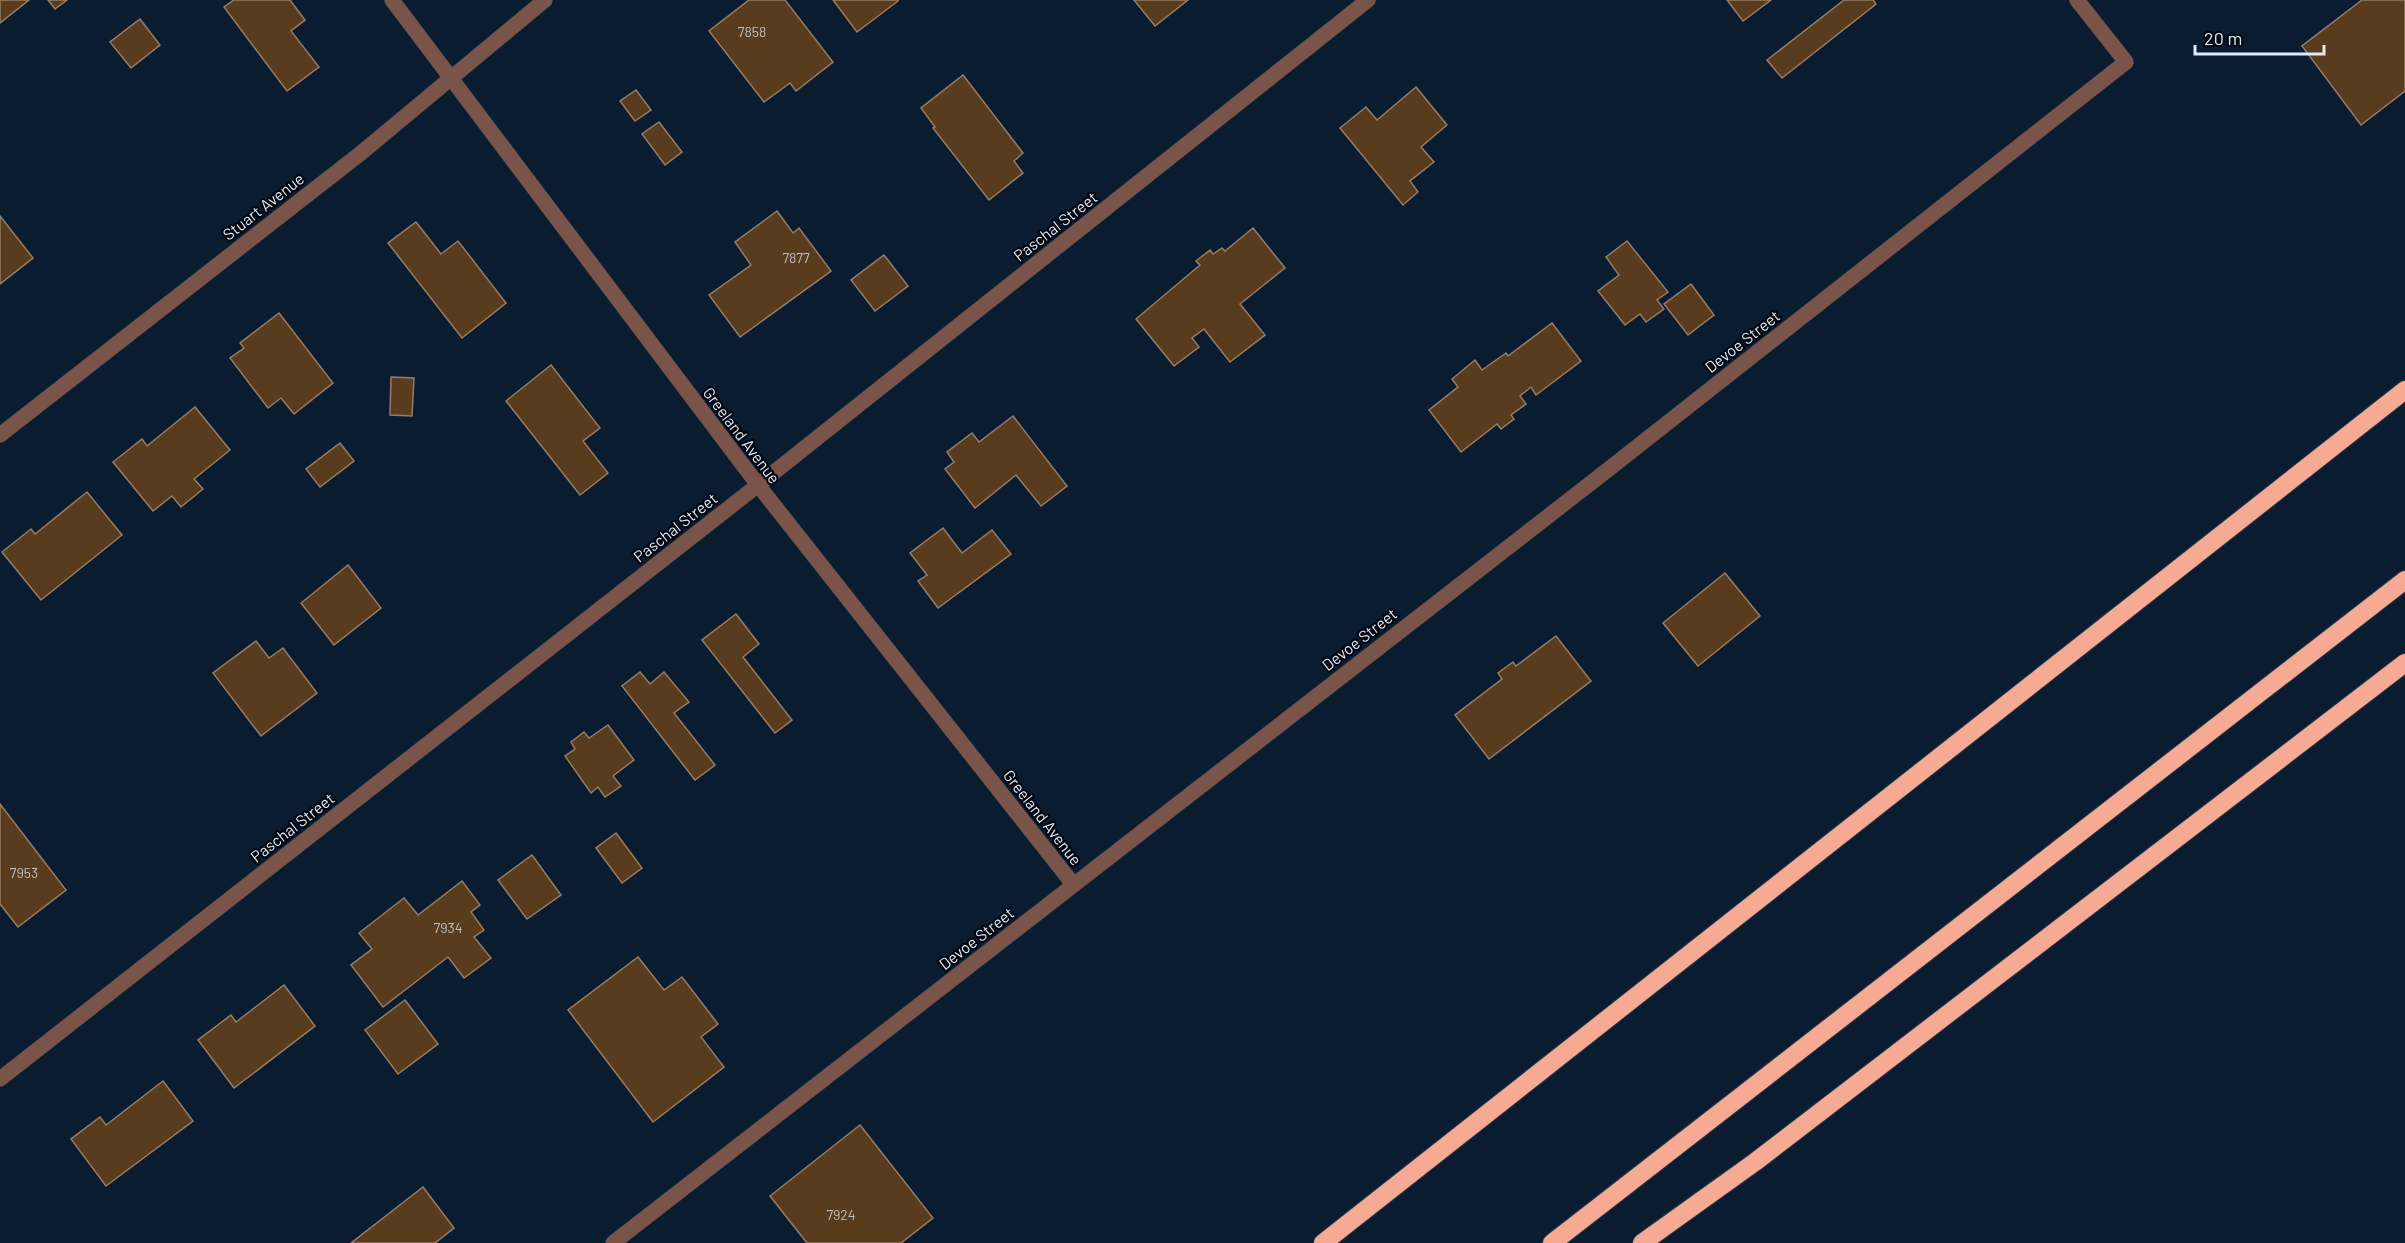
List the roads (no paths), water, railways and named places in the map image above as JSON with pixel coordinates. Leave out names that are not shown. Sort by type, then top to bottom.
[{"type":"highway","points":[[1323,1243],[2405,390]]},
{"type":"highway","points":[[1552,1243],[2405,580]]},
{"type":"highway","points":[[1642,1243],[1755,1162],[2405,663]]},
{"type":"street","name":"Greeland Avenue","points":[[392,0],[758,485],[1073,885]]},
{"type":"street","name":"Stuart Avenue","points":[[0,435],[361,153],[545,0]]},
{"type":"street","name":"Paschal Street","points":[[0,1079],[758,485],[1368,0]]},
{"type":"street","name":"Devoe Street","points":[[613,1243],[1595,479],[2126,62],[2077,0]]}]
